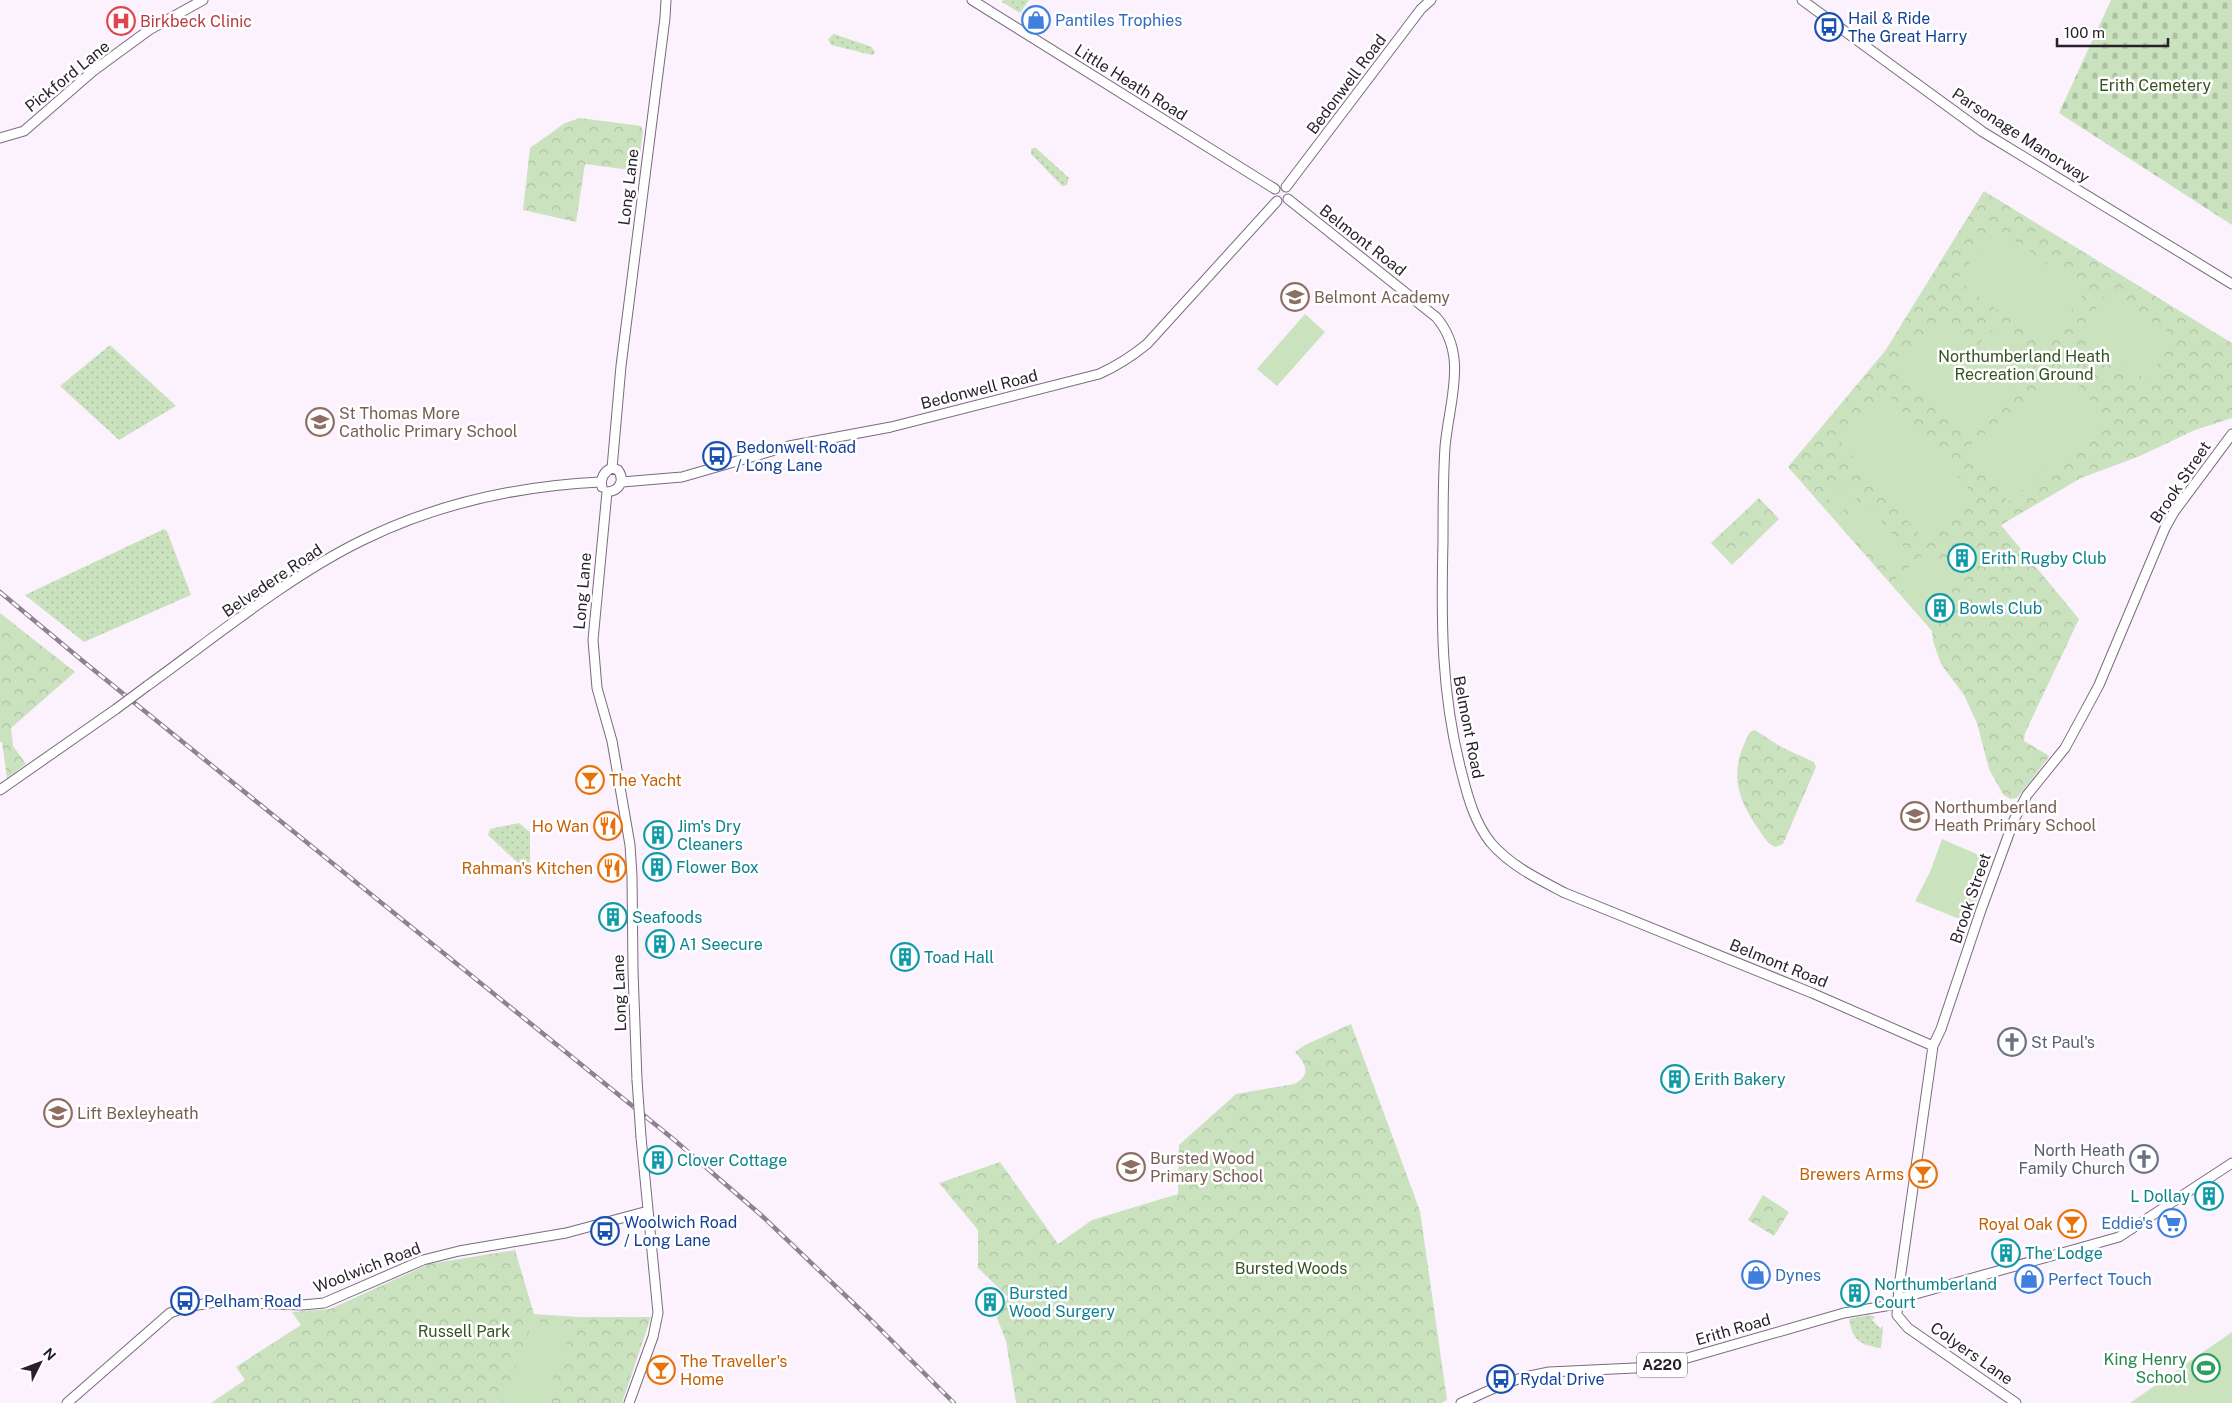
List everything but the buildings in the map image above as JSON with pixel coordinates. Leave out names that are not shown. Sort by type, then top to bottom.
[{"type":"street","name":"Pickford Lane","points":[[0,138],[24,131],[99,66],[149,30],[203,0]]},
{"type":"street","name":"Long Lane","points":[[612,468],[621,366],[666,0]]},
{"type":"street","name":"Little Heath Road","points":[[972,0],[1275,189]]},
{"type":"street","name":"Bedonwell Road","points":[[1286,186],[1421,9],[1431,0]]},
{"type":"street","name":"Parsonage Manorway","points":[[1802,0],[1983,132],[2232,284]]},
{"type":"street","points":[[1280,186],[1286,186],[1290,192],[1288,199],[1282,202],[1277,201],[1274,195],[1275,189],[1280,186]]},
{"type":"street","name":"Belmont Road","points":[[1288,199],[1436,317],[1444,326],[1453,345],[1455,367],[1445,447],[1442,657],[1449,720],[1457,757],[1470,804],[1491,842],[1510,861],[1530,875],[1565,893],[1812,993],[1933,1046]]},
{"type":"street","name":"Bedonwell Road","points":[[622,482],[682,476],[789,446],[891,427],[1099,374],[1113,368],[1128,360],[1147,344],[1277,201]]},
{"type":"street","name":"Brook Street","points":[[1897,1304],[1933,1046],[1941,1029],[2001,853],[2017,813],[2027,795],[2065,748],[2099,685],[2165,528],[2174,512],[2232,434]]},
{"type":"street","points":[[612,468],[618,470],[622,475],[622,482],[618,488],[607,492],[600,482],[607,470],[612,468]]},
{"type":"street","name":"Belvedere Road","points":[[0,790],[116,709],[287,585],[363,540],[437,510],[487,496],[528,488],[600,482]]},
{"type":"street","name":"Long Lane","points":[[607,492],[593,640],[593,662],[597,688],[612,741],[630,845],[637,1080],[657,1323],[629,1403]]},
{"type":"street","name":"A220","points":[[1897,1304],[1905,1297],[2119,1237],[2232,1162]]},
{"type":"street","name":"Woolwich Road","points":[[67,1403],[170,1313],[186,1307],[216,1302],[302,1305],[324,1303],[423,1260],[566,1233],[648,1211]]},
{"type":"street","name":"Erith Road","points":[[1461,1403],[1524,1377],[1557,1372],[1656,1366],[1844,1313],[1897,1304]]},
{"type":"street","name":"Colyers Lane","points":[[1897,1304],[1897,1316],[1901,1323],[2016,1403]]},
{"type":"green space","points":[[1003,0],[1029,0],[1020,13],[1002,2]]},
{"type":"green space","name":"Erith Cemetery","points":[[2111,0],[2232,0],[2232,225],[2059,113]]},
{"type":"green space","points":[[834,34],[872,47],[875,53],[872,55],[831,45],[828,39]]},
{"type":"green space","points":[[580,118],[641,126],[643,131],[638,171],[585,164],[576,222],[523,210],[530,148],[565,123]]},
{"type":"green space","points":[[1036,148],[1069,178],[1067,185],[1062,186],[1031,154],[1031,149]]},
{"type":"green space","name":"Northumberland Heath Recreation Ground","points":[[1984,191],[2232,343],[2232,418],[2195,430],[2140,456],[2081,478],[2001,525],[2079,619],[2025,733],[2024,741],[2049,757],[2017,798],[2010,799],[2003,794],[1989,769],[1977,723],[1964,695],[1941,664],[1933,641],[1932,631],[1788,467],[1885,351]]},
{"type":"green space","points":[[1996,227],[2085,292],[2045,346],[1957,280]]},
{"type":"green space","points":[[2107,292],[2175,337],[2147,380],[2079,336]]},
{"type":"green space","points":[[1305,314],[1325,332],[1277,386],[1257,369]]},
{"type":"green space","points":[[1938,320],[2012,388],[1967,438],[1893,370]]},
{"type":"green space","points":[[1996,326],[2037,363],[2014,388],[1973,351]]},
{"type":"green space","points":[[110,345],[176,406],[119,440],[60,386]]},
{"type":"green space","points":[[2063,368],[2107,419],[2008,502],[1965,450]]},
{"type":"green space","points":[[1890,397],[1973,494],[1922,538],[1839,440]]},
{"type":"green space","points":[[1848,482],[1860,496],[1839,514],[1828,500]]},
{"type":"green space","points":[[1759,498],[1779,519],[1732,565],[1711,543]]},
{"type":"green space","points":[[1868,506],[1876,515],[1856,533],[1848,523]]},
{"type":"green space","points":[[1879,518],[1887,528],[1867,545],[1859,536]]},
{"type":"green space","points":[[164,529],[167,531],[191,595],[84,642],[25,595]]},
{"type":"green space","points":[[1890,531],[1898,540],[1878,557],[1869,548]]},
{"type":"green space","points":[[1900,543],[1908,552],[1888,570],[1880,560]]},
{"type":"green space","points":[[1926,552],[1955,585],[1922,613],[1894,580]]},
{"type":"green space","points":[[0,613],[75,672],[11,728],[13,746],[26,764],[7,778],[2,742],[0,742]]},
{"type":"green space","points":[[1755,730],[1781,747],[1814,762],[1816,767],[1783,844],[1775,847],[1764,838],[1749,815],[1739,792],[1737,781],[1739,758],[1750,732]]},
{"type":"green space","points":[[519,823],[530,832],[530,864],[527,868],[522,867],[488,835],[490,829]]},
{"type":"green space","points":[[1942,839],[1983,857],[1979,867],[1987,870],[1969,923],[1915,901],[1930,872]]},
{"type":"green space","name":"Bursted Woods","points":[[1351,1024],[1420,1211],[1447,1400],[1441,1403],[1016,1403],[1006,1341],[997,1318],[1008,1297],[978,1268],[978,1230],[939,1183],[1000,1162],[1058,1244],[1092,1220],[1178,1194],[1179,1145],[1236,1094],[1294,1084],[1300,1081],[1305,1073],[1305,1069],[1295,1052],[1305,1045]]},
{"type":"green space","points":[[1763,1195],[1789,1212],[1774,1236],[1748,1220]]},
{"type":"green space","name":"Russell Park","points":[[515,1250],[534,1314],[579,1317],[651,1317],[622,1403],[211,1403],[245,1380],[236,1367],[301,1325],[292,1312],[330,1309],[429,1264]]},
{"type":"green space","points":[[1870,1315],[1875,1317],[1872,1320],[1880,1328],[1883,1326],[1881,1348],[1859,1341],[1855,1337],[1851,1326],[1849,1319]]},
{"type":"green space","points":[[534,1320],[570,1334],[544,1403],[502,1403]]},
{"type":"green space","name":"King Henry School","points":[[2232,1332],[2232,1403],[2130,1403]]},
{"type":"railway","points":[[0,592],[672,1138],[761,1215],[869,1318],[954,1403]]},
{"type":"place","name":"Pantiles Trophies","points":[[1036,20]]},
{"type":"place","name":"Birkbeck Clinic","points":[[121,21]]},
{"type":"place","name":"Hail & Ride The Great Harry","points":[[1829,27]]},
{"type":"place","name":"Belmont Academy","points":[[1295,297]]},
{"type":"place","name":"St Thomas More Catholic Primary School","points":[[320,422]]},
{"type":"place","name":"Bedonwell Road / Long Lane","points":[[717,456]]},
{"type":"place","name":"Erith Rugby Club","points":[[1962,558]]},
{"type":"place","name":"Bowls Club","points":[[1940,608]]},
{"type":"place","name":"The Yacht","points":[[590,780]]},
{"type":"place","name":"Northumberland Heath Primary School","points":[[1915,816]]},
{"type":"place","name":"Ho Wan","points":[[608,826]]},
{"type":"place","name":"Jim's Dry Cleaners","points":[[658,835]]},
{"type":"place","name":"Flower Box","points":[[657,867]]},
{"type":"place","name":"Rahman's Kitchen","points":[[612,868]]},
{"type":"place","name":"Seafoods","points":[[613,917]]},
{"type":"place","name":"A1 Seecure","points":[[660,944]]},
{"type":"place","name":"Toad Hall","points":[[905,957]]},
{"type":"place","name":"St Paul's","points":[[2012,1042]]},
{"type":"place","name":"Erith Bakery","points":[[1675,1079]]},
{"type":"place","name":"Lift Bexleyheath","points":[[58,1113]]},
{"type":"place","name":"North Heath Family Church","points":[[2144,1159]]},
{"type":"place","name":"Clover Cottage","points":[[658,1160]]},
{"type":"place","name":"Bursted Wood Primary School","points":[[1131,1167]]},
{"type":"place","name":"Brewers Arms","points":[[1923,1174]]},
{"type":"place","name":"L Dollay","points":[[2209,1196]]},
{"type":"place","name":"Eddie's","points":[[2172,1223]]},
{"type":"place","name":"Royal Oak","points":[[2072,1224]]},
{"type":"place","name":"Woolwich Road / Long Lane","points":[[605,1231]]},
{"type":"place","name":"The Lodge","points":[[2006,1253]]},
{"type":"place","name":"Dynes","points":[[1756,1275]]},
{"type":"place","name":"Perfect Touch","points":[[2029,1279]]},
{"type":"place","name":"Northumberland Court","points":[[1855,1293]]},
{"type":"place","name":"Pelham Road","points":[[185,1301]]},
{"type":"place","name":"Bursted Wood Surgery","points":[[990,1302]]},
{"type":"place","name":"King Henry School","points":[[2206,1368]]},
{"type":"place","name":"The Traveller's Home","points":[[661,1370]]},
{"type":"place","name":"Rydal Drive","points":[[1501,1379]]}]
